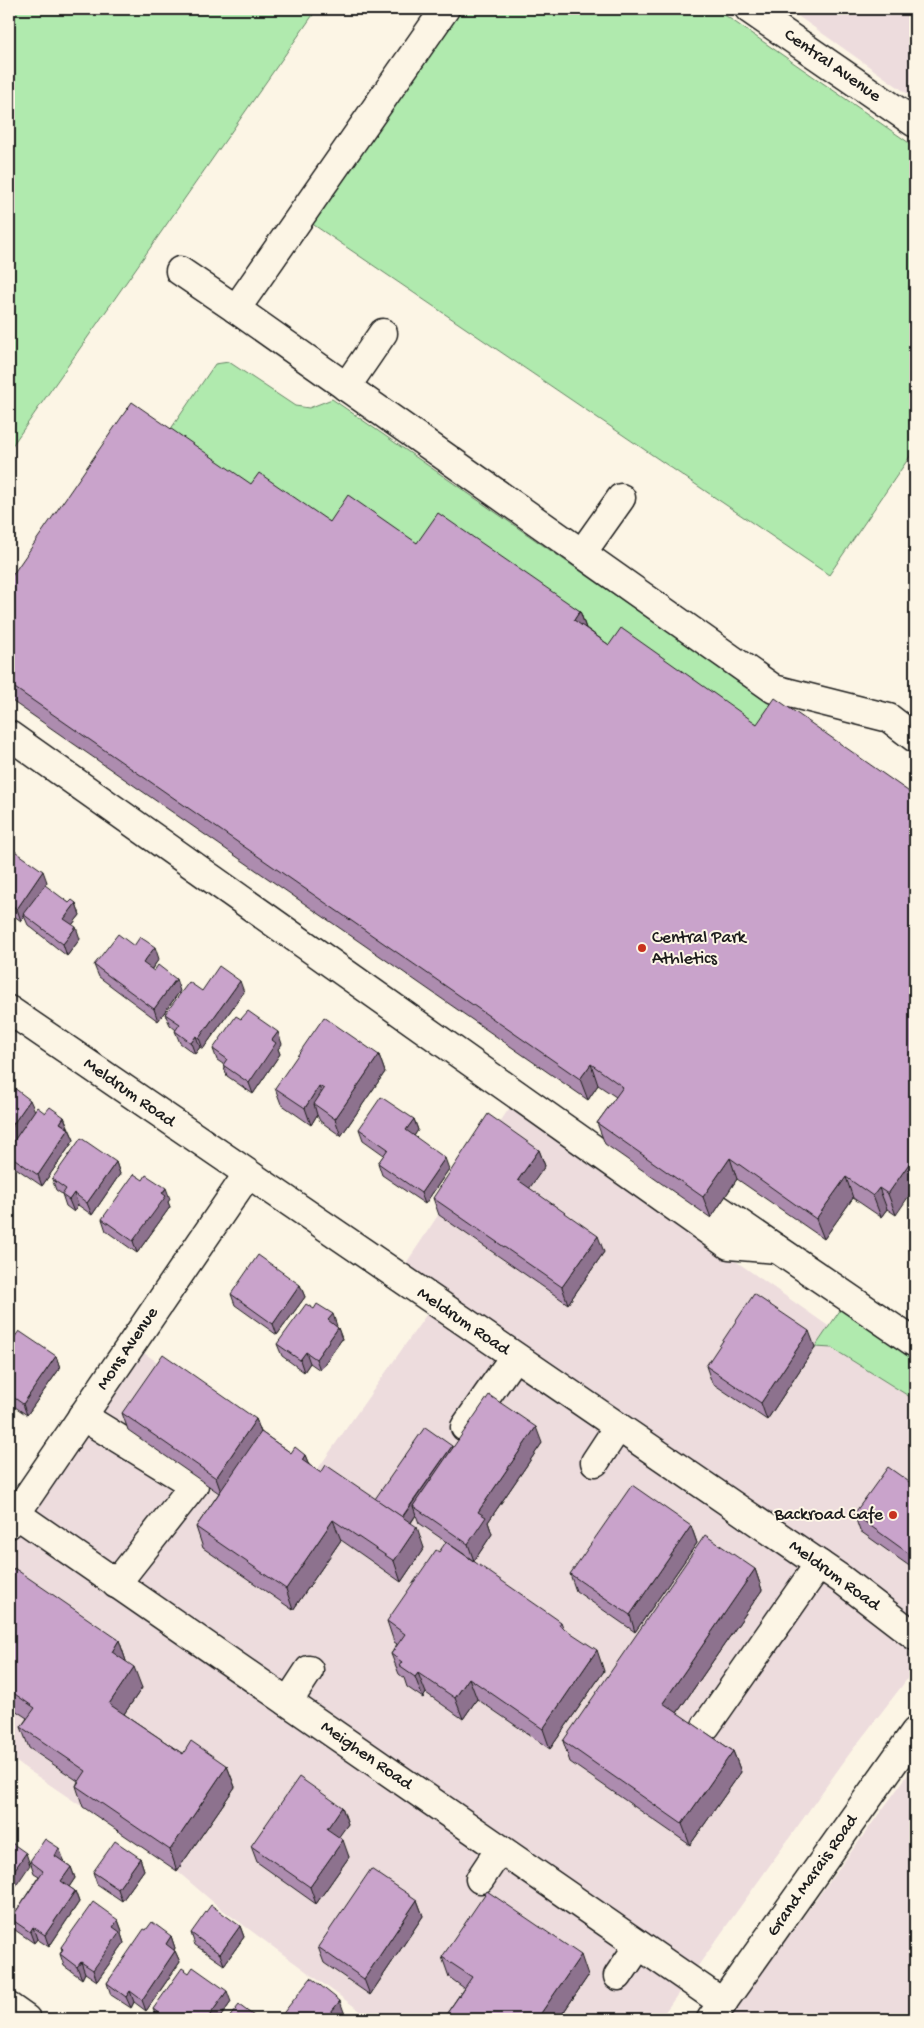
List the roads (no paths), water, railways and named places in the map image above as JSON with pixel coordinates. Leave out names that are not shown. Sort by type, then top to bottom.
[{"type":"street","points":[[236,309],[445,9]]},
{"type":"street","name":"Central Avenue","points":[[761,12],[915,124]]},
{"type":"street","points":[[180,271],[774,689],[888,718],[915,738]]},
{"type":"street","points":[[346,387],[383,333]]},
{"type":"street","points":[[582,553],[621,498]]},
{"type":"street","points":[[9,735],[729,1245],[777,1249]]},
{"type":"street","name":"Meldrum Road","points":[[9,1010],[618,1427],[759,1510],[801,1541],[819,1564],[915,1636]]},
{"type":"street","name":"Mons Avenue","points":[[11,1516],[248,1175]]},
{"type":"street","points":[[717,1208],[915,1343]]},
{"type":"street","points":[[466,1428],[514,1357]]},
{"type":"street","points":[[82,1416],[194,1485],[116,1584]]},
{"type":"street","points":[[595,1462],[618,1427]]},
{"type":"street","name":"Meighen Road","points":[[11,1516],[116,1584],[500,1849],[553,1872],[717,2011]]},
{"type":"street","points":[[706,1726],[819,1564]]},
{"type":"street","points":[[288,1702],[309,1670]]},
{"type":"street","name":"Grand Marais Road","points":[[717,2011],[915,1732]]},
{"type":"street","points":[[480,1879],[500,1849]]},
{"type":"street","points":[[618,1976],[640,1945]]},
{"type":"street","points":[[9,2007],[26,2019]]},
{"type":"place","name":"Central Park Athletics","points":[[642,948]]},
{"type":"place","name":"Backroad Cafe","points":[[893,1515]]}]
